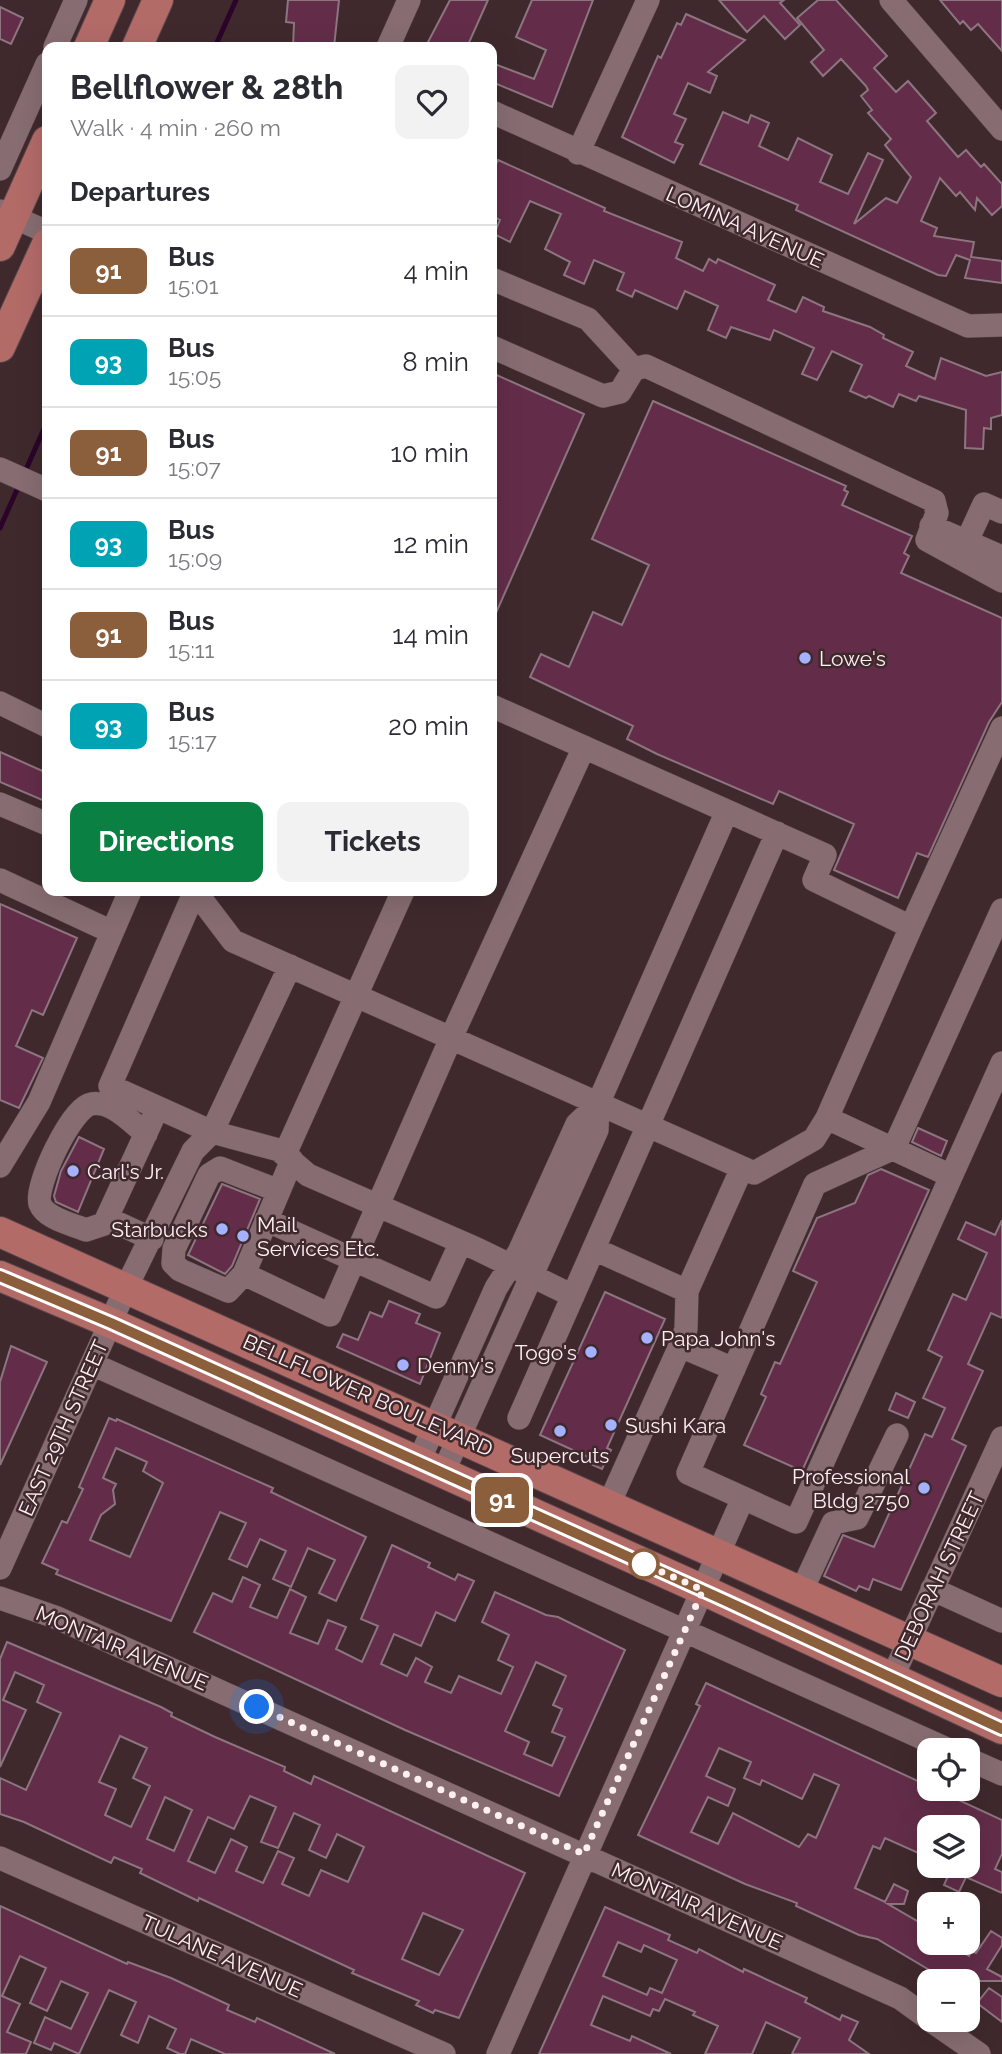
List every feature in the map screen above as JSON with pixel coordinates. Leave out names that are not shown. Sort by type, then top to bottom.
[{"type":"main road","points":[[91,42],[110,0]]},
{"type":"main road","points":[[139,42],[158,0]]},
{"type":"main road","points":[[0,246],[6,214],[42,150]]},
{"type":"main road","points":[[0,347],[42,255]]},
{"type":"main road","name":"BELLFLOWER BOULEVARD","points":[[0,1232],[1002,1682]]},
{"type":"main road","name":"BELLFLOWER BOULEVARD","points":[[0,1276],[111,1323],[703,1590],[893,1676],[1002,1729]]},
{"type":"street","points":[[57,42],[76,0]]},
{"type":"street","points":[[390,42],[409,0]]},
{"type":"street","points":[[578,153],[648,0]]},
{"type":"street","points":[[891,0],[1002,129]]},
{"type":"street","points":[[0,169],[42,75]]},
{"type":"street","name":"LOMINA AVENUE","points":[[497,114],[968,326],[1002,326]]},
{"type":"street","points":[[6,214],[42,230]]},
{"type":"street","points":[[497,281],[588,319],[634,369]]},
{"type":"street","points":[[497,349],[603,396],[620,393],[634,369],[646,366],[934,501],[937,513],[927,540],[1002,581]]},
{"type":"street","points":[[0,469],[42,488]]},
{"type":"street","points":[[967,541],[984,504],[1002,512]]},
{"type":"street","points":[[931,526],[1002,557]]},
{"type":"street","points":[[2,708],[42,724]]},
{"type":"street","points":[[497,708],[825,855],[814,880],[911,928]]},
{"type":"street","points":[[199,896],[233,941],[754,1173],[814,1139],[827,1118],[1002,728]]},
{"type":"street","points":[[244,1275],[330,1315],[451,1038],[584,747]]},
{"type":"street","points":[[0,804],[42,822]]},
{"type":"street","points":[[430,1468],[447,1431],[524,1297],[521,1270],[578,1124],[598,1104],[727,811]]},
{"type":"street","points":[[519,1418],[777,833]]},
{"type":"street","points":[[0,880],[112,932]]},
{"type":"street","points":[[0,1166],[39,1101],[128,896]]},
{"type":"street","points":[[193,896],[110,1086],[212,1132],[288,1157],[308,1175],[461,1242],[573,1296]]},
{"type":"street","points":[[279,1191],[230,1170],[220,1168],[209,1175],[174,1249],[173,1263],[180,1270],[228,1291],[244,1275],[279,1191],[288,1157],[401,896]]},
{"type":"street","points":[[1002,910],[894,1148],[815,1184],[688,1473],[796,1522],[1002,1063]]},
{"type":"street","name":"EAST 29TH STREET","points":[[0,1568],[126,1288],[193,1151],[212,1132],[290,966]]},
{"type":"street","points":[[146,1134],[116,1110],[101,1103],[89,1104],[75,1113],[38,1189],[40,1204],[46,1213],[86,1230],[113,1221],[152,1239]]},
{"type":"street","points":[[106,1222],[157,1108]]},
{"type":"street","points":[[827,1118],[951,1176]]},
{"type":"street","points":[[609,1504],[680,1346],[686,1329],[687,1291],[742,1168]]},
{"type":"street","points":[[266,1220],[436,1297],[461,1242]]},
{"type":"street","points":[[594,1249],[687,1291]]},
{"type":"street","points":[[680,1346],[734,1369]]},
{"type":"street","points":[[92,1364],[923,1738]]},
{"type":"street","points":[[802,1590],[834,1523],[857,1518],[897,1435]]},
{"type":"street","name":"DEBORAH STREET","points":[[893,1676],[932,1589],[992,1487],[1002,1438]]},
{"type":"street","points":[[498,2054],[743,1498]]},
{"type":"street","points":[[932,1589],[1002,1621]]},
{"type":"street","name":"MONTAIR AVENUE","points":[[0,1598],[55,1616],[900,1998],[917,2010]]},
{"type":"street","points":[[980,1764],[1002,1774]]},
{"type":"street","name":"TULANE AVENUE","points":[[0,1858],[444,2054]]},
{"type":"street","name":"MONTAIR AVENUE","points":[[948,2032],[979,2054]]},
{"type":"building","points":[[288,0],[339,0],[335,42],[293,42],[294,23],[286,22]]},
{"type":"building","points":[[450,0],[488,0],[469,42],[428,42]]},
{"type":"building","points":[[532,0],[593,0],[552,107],[497,84],[497,65],[534,79],[546,50],[516,37]]},
{"type":"building","points":[[719,0],[784,0],[780,3],[800,25],[785,39],[764,16],[747,32]]},
{"type":"building","points":[[818,0],[836,0],[887,56],[874,68],[896,92],[908,81],[936,113],[927,121],[958,157],[966,150],[981,167],[984,164],[1002,184],[1002,206],[992,215],[977,198],[975,210],[960,192],[956,196],[940,178],[921,221],[937,228],[934,236],[974,242],[971,257],[1002,261],[1002,283],[965,278],[970,260],[956,255],[946,276],[938,275],[796,210],[798,205],[700,164],[723,112],[748,123],[751,115],[769,123],[759,146],[788,160],[798,138],[832,155],[820,182],[848,194],[868,153],[883,160],[854,224],[886,198],[897,203],[911,177],[885,145],[891,139],[868,113],[872,110],[861,96],[868,90],[866,86],[841,59],[823,76],[811,62],[824,50],[797,18]]},
{"type":"building","points":[[940,0],[1002,0],[1002,51],[978,24],[971,30],[963,21],[960,24]]},
{"type":"building","points":[[0,7],[23,18],[11,44],[0,39]]},
{"type":"building","points":[[686,14],[745,40],[708,72],[717,76],[710,93],[688,83],[674,114],[686,119],[675,142],[683,145],[674,163],[622,137],[658,56],[661,58],[677,23],[681,25]]},
{"type":"building","points":[[498,160],[605,208],[604,211],[682,242],[676,258],[703,271],[709,259],[716,263],[718,259],[775,285],[768,300],[796,312],[803,297],[824,307],[823,311],[870,327],[884,335],[883,338],[913,352],[906,366],[935,379],[941,358],[986,376],[1002,372],[1002,415],[991,418],[991,429],[984,428],[983,449],[965,448],[966,410],[919,396],[916,401],[899,394],[893,407],[850,391],[862,365],[832,351],[817,380],[802,374],[814,348],[774,330],[770,340],[731,327],[726,338],[708,330],[718,306],[685,291],[677,309],[635,290],[632,297],[617,290],[624,273],[594,260],[584,284],[564,275],[570,262],[545,249],[561,214],[530,201],[510,242],[497,236],[500,220],[497,218]]},
{"type":"building","points":[[497,375],[584,414],[497,611]]},
{"type":"building","name":"Lowe's","points":[[653,401],[846,486],[844,490],[848,492],[842,505],[912,536],[904,553],[909,556],[901,573],[1002,618],[1002,702],[989,722],[928,857],[917,853],[898,898],[834,870],[854,824],[779,791],[773,804],[657,754],[627,739],[633,726],[530,677],[541,654],[569,667],[593,612],[622,625],[649,565],[592,539]]},
{"type":"building","points":[[0,752],[42,771],[42,800],[0,782]]},
{"type":"building","points":[[0,904],[77,938],[43,1015],[32,1010],[16,1046],[43,1058],[19,1108],[0,1100]]},
{"type":"building","points":[[918,1128],[947,1141],[941,1156],[912,1142]]},
{"type":"building","name":"Carl's Jr.","points":[[79,1137],[104,1149],[78,1212],[56,1202],[54,1196],[61,1171]]},
{"type":"building","points":[[881,1169],[929,1190],[802,1471],[744,1445],[766,1397],[761,1394],[775,1362],[780,1364],[817,1282],[793,1271],[817,1218],[855,1203],[868,1175]]},
{"type":"building","name":"Starbucks","points":[[222,1184],[260,1199],[232,1266],[225,1274],[188,1255]]},
{"type":"building","points":[[1002,1220],[1002,1318],[991,1313],[968,1364],[983,1371],[952,1439],[966,1446],[901,1590],[873,1579],[869,1590],[859,1586],[856,1591],[824,1576],[843,1535],[874,1547],[925,1434],[932,1437],[945,1408],[923,1398],[942,1357],[928,1350],[953,1294],[966,1300],[987,1253],[958,1239],[966,1222],[995,1235]]},
{"type":"building","points":[[605,1292],[665,1319],[607,1448],[611,1450],[602,1469],[586,1462],[588,1457],[540,1435]]},
{"type":"building","name":"Denny's","points":[[389,1301],[420,1314],[416,1323],[440,1333],[420,1384],[337,1347],[343,1334],[358,1340],[370,1312],[382,1317]]},
{"type":"building","points":[[11,1346],[47,1362],[0,1465],[0,1382]]},
{"type":"building","points":[[896,1393],[915,1402],[908,1418],[889,1410]]},
{"type":"building","points":[[109,1418],[116,1421],[117,1419],[273,1488],[271,1492],[366,1537],[336,1601],[319,1593],[335,1560],[308,1548],[291,1587],[273,1579],[286,1551],[260,1539],[247,1567],[229,1559],[246,1523],[220,1512],[171,1621],[56,1574],[58,1570],[42,1563],[62,1521],[67,1523],[83,1489],[79,1487]],"holes":[[[116,1448],[147,1462],[143,1471],[163,1483],[130,1557],[90,1540],[101,1515],[115,1504],[113,1490],[116,1484],[103,1478]]]},
{"type":"building","points":[[392,1545],[430,1563],[428,1567],[455,1580],[458,1574],[474,1581],[455,1621],[436,1612],[421,1646],[394,1634],[381,1664],[407,1676],[416,1658],[432,1667],[425,1682],[451,1693],[459,1676],[501,1694],[513,1667],[498,1660],[509,1635],[482,1622],[495,1592],[546,1615],[558,1617],[625,1650],[559,1796],[405,1730],[194,1632],[213,1593],[232,1602],[243,1577],[260,1585],[250,1607],[277,1618],[290,1589],[306,1597],[290,1633],[318,1644],[328,1620],[346,1627],[336,1649],[362,1662],[378,1626],[361,1619]],"holes":[[[536,1662],[566,1676],[553,1705],[562,1709],[552,1732],[565,1737],[552,1766],[524,1754],[529,1742],[505,1731]]]},
{"type":"building","points":[[7,1642],[161,1707],[172,1713],[171,1716],[285,1767],[284,1771],[311,1784],[314,1776],[525,1873],[459,2018],[435,2010],[433,2013],[416,2005],[419,2001],[352,1973],[354,1970],[199,1898],[198,1901],[140,1873],[142,1869],[114,1857],[111,1863],[24,1822],[0,1814],[0,1778],[26,1790],[61,1713],[37,1702],[44,1685],[15,1672],[3,1700],[26,1710],[0,1767],[0,1659]],"holes":[[[120,1736],[147,1748],[133,1778],[150,1786],[131,1827],[105,1815],[116,1789],[99,1782]],[[250,1796],[276,1807],[261,1842],[278,1848],[294,1813],[320,1825],[309,1850],[326,1858],[337,1834],[364,1847],[348,1882],[321,1870],[309,1896],[282,1884],[294,1858],[278,1851],[263,1883],[236,1871],[247,1847],[231,1839],[215,1873],[188,1861],[208,1817],[234,1829]],[[165,1797],[192,1810],[174,1851],[147,1839]],[[423,1913],[463,1930],[439,1975],[402,1959]]]},
{"type":"building","points":[[706,1683],[917,1781],[917,1801],[961,1801],[1002,1820],[1002,1854],[995,1869],[1002,1872],[1002,1893],[968,1878],[980,1878],[980,1815],[917,1815],[917,1852],[885,1838],[880,1849],[873,1846],[855,1888],[885,1902],[894,1884],[908,1891],[904,1904],[888,1904],[917,1921],[917,1955],[980,1955],[980,1947],[991,1931],[1002,1938],[1002,1945],[987,1969],[1002,1977],[1002,1981],[980,1981],[980,1969],[928,1969],[877,1939],[859,1935],[796,1906],[797,1903],[745,1884],[638,1835],[700,1706],[696,1704]],"holes":[[[719,1748],[751,1762],[744,1778],[760,1785],[762,1780],[802,1799],[814,1774],[839,1785],[816,1838],[808,1834],[799,1847],[733,1813],[718,1844],[691,1832],[708,1797],[728,1806],[735,1789],[706,1776]]]},
{"type":"building","points":[[947,1878],[966,1878],[959,1892],[944,1885]]},
{"type":"building","points":[[0,1906],[127,1964],[128,1962],[171,1978],[229,2005],[227,2010],[255,2022],[257,2018],[335,2054],[225,2054],[191,2039],[185,2054],[180,2054],[167,2048],[176,2029],[149,2016],[138,2043],[121,2035],[136,2002],[109,1990],[79,2054],[54,2043],[51,2050],[34,2043],[45,2017],[71,2029],[88,1993],[61,1981],[47,2011],[30,2003],[46,1968],[20,1956],[2,1996],[20,2004],[7,2032],[31,2042],[26,2054],[0,2054]]},
{"type":"building","points":[[605,1907],[670,1935],[668,1940],[697,1953],[699,1949],[743,1972],[744,1969],[807,1998],[805,2002],[840,2020],[842,2015],[858,2022],[849,2040],[869,2054],[792,2054],[800,2038],[766,2022],[752,2054],[705,2054],[718,2026],[693,2015],[695,2012],[665,1999],[659,2011],[653,2009],[650,2016],[603,1996],[591,2025],[630,2041],[632,2036],[671,2054],[539,2054]],"holes":[[[618,1942],[641,1952],[644,1945],[677,1960],[662,1993],[650,1988],[647,1995],[603,1976]]]},
{"type":"building","points":[[989,1988],[1002,1997],[1002,2022],[980,2005],[980,1999]]},
{"type":"waterway","points":[[217,42],[236,0]]},
{"type":"waterway","points":[[24,474],[42,433]]},
{"type":"waterway","points":[[0,528],[20,483]]},
{"type":"bus line","name":"91","points":[[0,1276],[111,1323],[893,1676],[1002,1729]]},
{"type":"place","name":"Lowe's","points":[[805,658]]},
{"type":"place","name":"Carl's Jr.","points":[[73,1171]]},
{"type":"place","name":"Starbucks","points":[[222,1229]]},
{"type":"place","name":"Mail Services Etc.","points":[[243,1236]]},
{"type":"place","name":"Papa John's","points":[[647,1338]]},
{"type":"place","name":"Togo's","points":[[591,1352]]},
{"type":"place","name":"Denny's","points":[[403,1365]]},
{"type":"place","name":"Sushi Kara","points":[[611,1425]]},
{"type":"place","name":"Supercuts","points":[[560,1431]]},
{"type":"place","name":"Professional Bldg 2750","points":[[924,1488]]},
{"type":"route","points":[[257,1707],[584,1854],[703,1590],[644,1564]]}]
